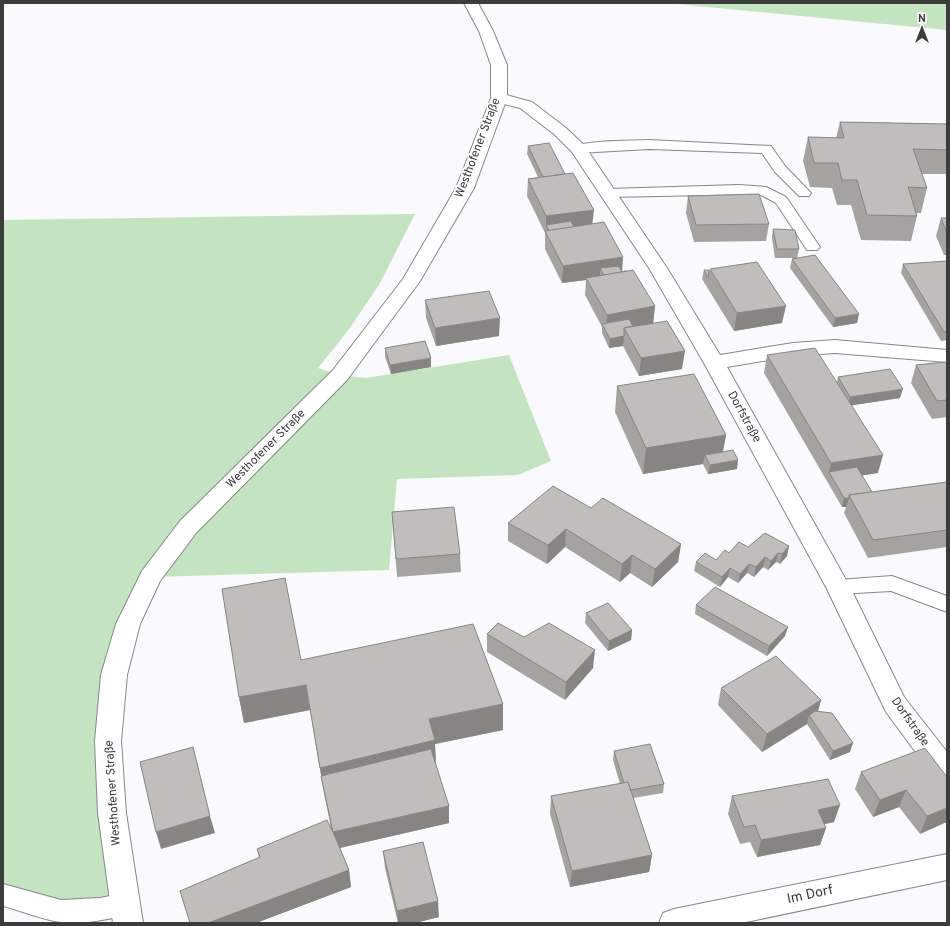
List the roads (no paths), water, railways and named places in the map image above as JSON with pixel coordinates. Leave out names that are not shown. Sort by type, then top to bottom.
[{"type":"street","name":"Westhofener Straße","points":[[126,913],[112,812],[108,741],[114,675],[128,624],[150,577],[188,527],[340,375],[411,281],[465,188],[499,98],[499,65],[486,31],[471,3]]},
{"type":"street","name":"Dorfstraße","points":[[499,98],[526,105],[560,131],[578,149],[658,268],[714,363],[838,587],[894,704],[947,774]]},
{"type":"street","points":[[714,363],[819,347],[856,346],[916,354],[947,356]]},
{"type":"street","name":"Im Dorf","points":[[674,923],[947,867]]},
{"type":"lane","points":[[578,149],[608,144],[646,144],[766,149],[780,169],[804,193]]},
{"type":"lane","points":[[608,193],[738,189],[761,190],[772,194],[781,200],[812,247]]},
{"type":"lane","points":[[838,587],[892,583],[947,604]]},
{"type":"lane","points":[[3,895],[61,911],[100,909],[126,913]]}]
